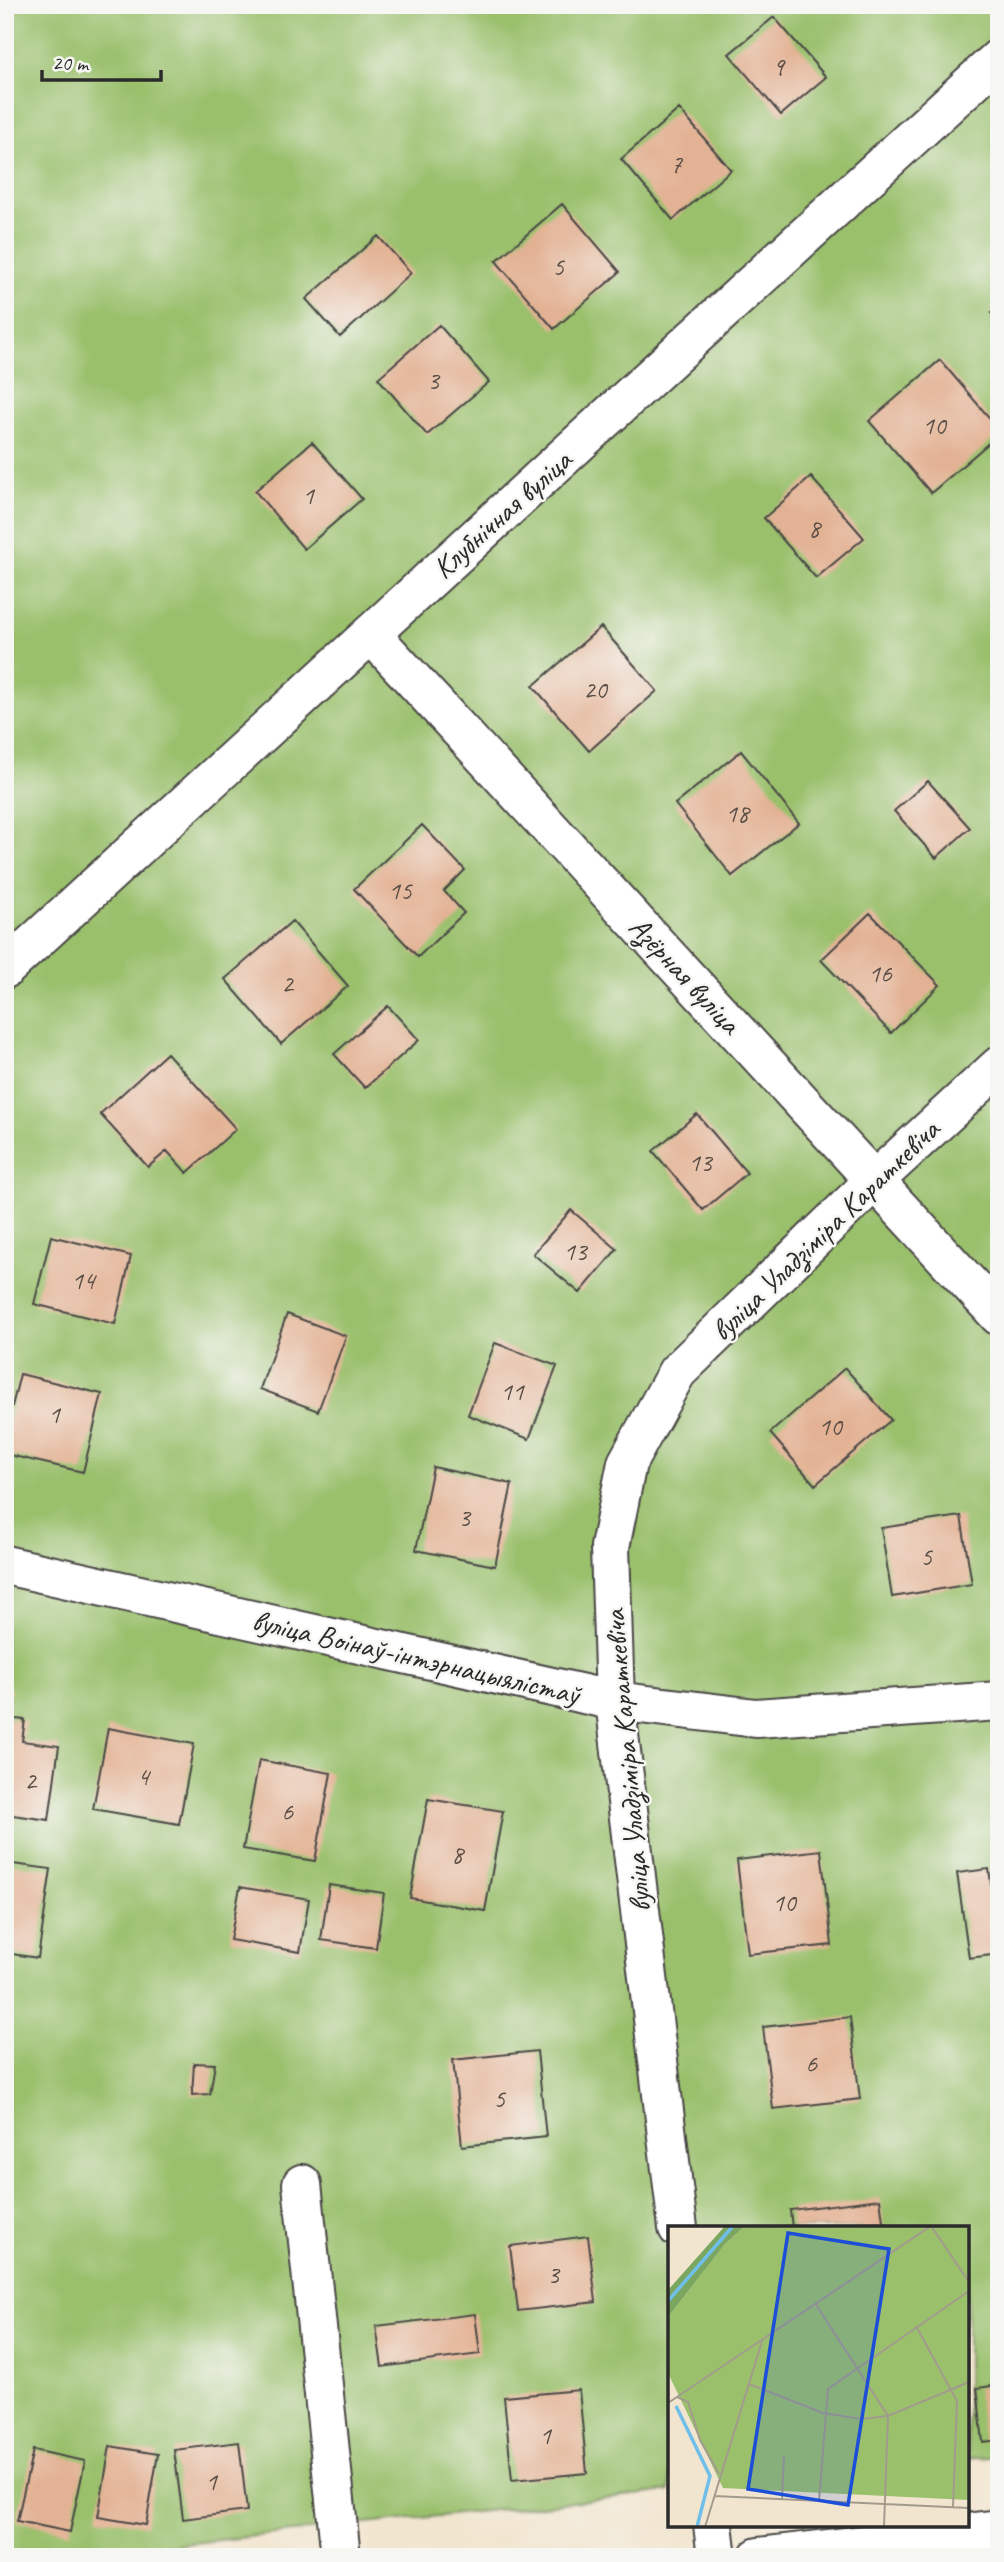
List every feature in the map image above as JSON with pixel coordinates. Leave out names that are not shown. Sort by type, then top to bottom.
[{"type":"street","name":"Клубнічная вуліца","points":[[5,969],[999,58]]},
{"type":"street","name":"Азёрная вуліца","points":[[371,634],[999,1316]]},
{"type":"street","name":"вуліца Уладзіміра Караткевіча","points":[[678,2226],[615,1701],[610,1547],[628,1463],[677,1372],[874,1181],[999,1066]]},
{"type":"street","name":"вуліца Воінаў-інтэрнацыялістаў","points":[[5,1565],[615,1701],[756,1718],[999,1701]]},
{"type":"street","points":[[302,2184],[341,2557]]},
{"type":"street","points":[[713,2527],[717,2557]]},
{"type":"street","points":[[758,2557],[999,2529]]},
{"type":"green space","points":[[5,5],[999,5],[999,2456],[969,2459],[969,2226],[668,2226],[668,2491],[62,2557],[5,2557]]},
{"type":"building","points":[[774,17],[826,77],[781,115],[729,54]]},
{"type":"building","points":[[679,109],[731,170],[673,220],[621,159]]},
{"type":"building","points":[[562,204],[620,272],[554,329],[496,261]]},
{"type":"building","points":[[378,236],[411,273],[340,337],[306,299]]},
{"type":"building","points":[[999,306],[999,321],[991,313]]},
{"type":"building","points":[[439,325],[489,382],[427,435],[378,378]]},
{"type":"building","points":[[940,360],[999,429],[999,434],[931,493],[869,421]]},
{"type":"building","points":[[312,442],[362,499],[304,549],[255,491]]},
{"type":"building","points":[[811,477],[864,538],[816,578],[764,518]]},
{"type":"building","points":[[601,627],[657,691],[589,751],[533,686]]},
{"type":"building","points":[[741,751],[799,823],[732,876],[675,804]]},
{"type":"building","points":[[928,781],[970,828],[936,858],[894,811]]},
{"type":"building","points":[[422,825],[465,870],[444,891],[464,913],[418,957],[354,889]]},
{"type":"building","points":[[870,913],[940,985],[891,1033],[821,960]]},
{"type":"building","points":[[292,921],[348,986],[281,1044],[225,979]]},
{"type":"building","points":[[388,1006],[419,1040],[365,1088],[334,1054]]},
{"type":"building","points":[[167,1053],[236,1129],[187,1173],[167,1151],[148,1167],[100,1114]]},
{"type":"building","points":[[697,1114],[747,1173],[703,1210],[653,1151]]},
{"type":"building","points":[[571,1210],[617,1249],[580,1293],[533,1254]]},
{"type":"building","points":[[51,1236],[131,1256],[115,1324],[34,1304]]},
{"type":"building","points":[[287,1314],[346,1336],[318,1411],[260,1389]]},
{"type":"building","points":[[495,1343],[557,1366],[529,1439],[468,1415]]},
{"type":"building","points":[[845,1368],[891,1420],[815,1485],[770,1433]]},
{"type":"building","points":[[20,1374],[102,1394],[83,1472],[5,1454],[5,1435]]},
{"type":"building","points":[[433,1467],[512,1484],[495,1566],[416,1550]]},
{"type":"building","points":[[961,1516],[972,1584],[892,1597],[881,1528]]},
{"type":"building","points":[[5,1688],[11,1688],[7,1717],[5,1716]]},
{"type":"building","points":[[5,1718],[25,1720],[22,1741],[59,1746],[49,1820],[5,1814]]},
{"type":"building","points":[[108,1728],[194,1744],[179,1824],[93,1809]]},
{"type":"building","points":[[259,1760],[331,1773],[315,1861],[243,1849]]},
{"type":"building","points":[[428,1799],[503,1811],[485,1911],[410,1898]]},
{"type":"building","points":[[821,1850],[832,1945],[748,1954],[737,1860]]},
{"type":"building","points":[[5,1863],[51,1869],[38,1958],[5,1953]]},
{"type":"building","points":[[989,1869],[995,1910],[999,1909],[999,1954],[969,1958],[957,1873]]},
{"type":"building","points":[[329,1885],[384,1893],[376,1948],[321,1940]]},
{"type":"building","points":[[240,1887],[309,1899],[300,1952],[230,1940]]},
{"type":"building","points":[[5,1982],[11,1983],[7,2008],[5,2008]]},
{"type":"building","points":[[850,2017],[860,2099],[773,2109],[763,2027]]},
{"type":"building","points":[[537,2051],[546,2137],[462,2146],[453,2060]]},
{"type":"building","points":[[194,2063],[215,2064],[210,2094],[192,2095]]},
{"type":"building","points":[[880,2199],[884,2226],[792,2226],[790,2210]]},
{"type":"building","points":[[588,2236],[596,2302],[518,2311],[510,2246]]},
{"type":"building","points":[[475,2314],[480,2354],[382,2367],[376,2326]]},
{"type":"building","points":[[999,2385],[999,2440],[983,2442],[977,2388]]},
{"type":"building","points":[[579,2390],[587,2473],[512,2480],[504,2397]]},
{"type":"building","points":[[239,2442],[247,2511],[183,2519],[174,2450]]},
{"type":"building","points":[[110,2446],[158,2454],[146,2525],[98,2517]]},
{"type":"building","points":[[33,2450],[85,2461],[70,2532],[17,2521]]}]
